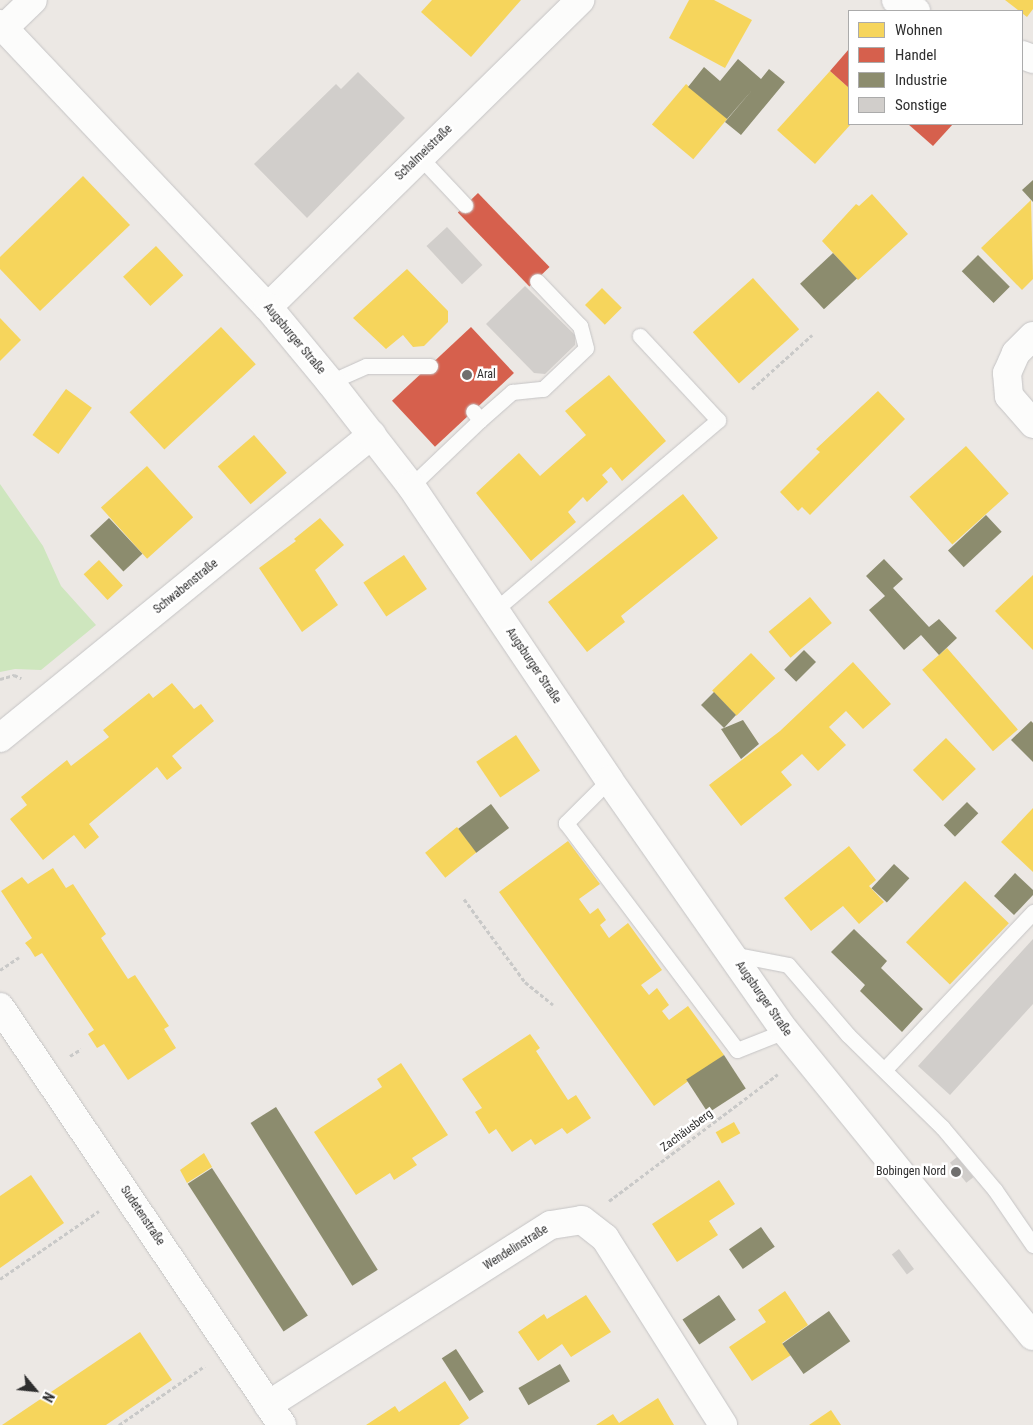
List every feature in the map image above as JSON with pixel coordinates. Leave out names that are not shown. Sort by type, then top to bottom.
[{"type":"street","points":[[2,26],[33,0]]},
{"type":"street","name":"Schalmeistraße","points":[[268,307],[580,0]]},
{"type":"street","points":[[896,0],[914,10]]},
{"type":"street","name":"Augsburger Straße","points":[[2,26],[268,307],[372,435],[411,486],[609,780],[803,1056],[1033,1336]]},
{"type":"street","points":[[1033,336],[1016,353],[1007,373],[1009,396],[1033,424]]},
{"type":"street","name":"Schwabenstraße","points":[[0,738],[372,435]]},
{"type":"street","name":"Sudetenstraße","points":[[0,1007],[275,1415]]},
{"type":"street","points":[[582,1220],[605,1238],[723,1425]]},
{"type":"street","name":"Wendelinstraße","points":[[275,1415],[551,1225],[582,1220]]},
{"type":"lane","points":[[420,156],[465,205]]},
{"type":"lane","points":[[411,486],[477,416],[512,392],[544,389],[586,348],[580,326],[537,281]]},
{"type":"lane","points":[[495,610],[718,420],[640,336]]},
{"type":"lane","points":[[330,382],[366,366],[430,366]]},
{"type":"lane","points":[[609,780],[566,823],[737,1050],[785,1031]]},
{"type":"lane","points":[[885,1070],[1033,912]]},
{"type":"lane","points":[[731,954],[788,966],[848,1035],[948,1134],[995,1190],[1033,1245]]},
{"type":"path","points":[[752,389],[812,335]]},
{"type":"path","points":[[464,899],[525,982],[553,1004]]},
{"type":"path","points":[[0,970],[19,957]]},
{"type":"path","name":"Zachäusberg","points":[[582,1220],[803,1056]]},
{"type":"path","points":[[0,1279],[126,1192]]},
{"type":"path","points":[[119,1425],[230,1349]]},
{"type":"green space","points":[[0,484],[43,546],[61,586],[96,625],[41,670],[15,669],[0,672]]},
{"type":"building: Wohnen","points":[[432,0],[521,0],[471,57],[421,12]]},
{"type":"building: Wohnen","points":[[689,0],[714,0],[752,20],[725,68],[669,38]]},
{"type":"building: Wohnen","points":[[1005,0],[1033,0],[1033,9],[1027,17],[1023,14],[1023,10],[1018,10]]},
{"type":"building: Wohnen","points":[[830,71],[848,87],[848,125],[850,125],[815,164],[777,130]]},
{"type":"building: Wohnen","points":[[686,84],[727,119],[693,159],[652,125]]},
{"type":"building: Wohnen","points":[[83,176],[130,225],[40,311],[0,269],[0,257]]},
{"type":"building: Wohnen","points":[[872,194],[908,234],[858,280],[822,241],[856,204],[859,206]]},
{"type":"building: Wohnen","points":[[1031,200],[1033,279],[1022,290],[981,248]]},
{"type":"building: Wohnen","points":[[156,246],[183,275],[150,306],[123,277]]},
{"type":"building: Wohnen","points":[[407,269],[448,311],[448,322],[424,346],[413,347],[403,335],[386,349],[353,318]]},
{"type":"building: Wohnen","points":[[753,278],[799,329],[739,383],[693,332]]},
{"type":"building: Wohnen","points":[[602,288],[622,308],[605,325],[585,305]]},
{"type":"building: Wohnen","points":[[0,318],[21,340],[0,361]]},
{"type":"building: Wohnen","points":[[221,327],[256,364],[164,450],[130,412]]},
{"type":"building: Wohnen","points":[[609,375],[666,441],[622,481],[611,467],[602,475],[608,482],[587,502],[583,497],[568,512],[576,522],[531,561],[476,493],[519,453],[540,476],[586,435],[565,411]]},
{"type":"building: Wohnen","points":[[66,389],[92,408],[58,454],[32,435]]},
{"type":"building: Wohnen","points":[[878,391],[905,419],[810,515],[802,507],[798,511],[780,492],[820,452],[816,449]]},
{"type":"building: Wohnen","points":[[254,435],[287,473],[251,504],[218,466]]},
{"type":"building: Wohnen","points":[[966,446],[1009,494],[952,544],[910,497]]},
{"type":"building: Wohnen","points":[[147,466],[193,517],[147,559],[101,507]]},
{"type":"building: Wohnen","points":[[683,494],[718,538],[621,616],[625,622],[587,652],[548,602]]},
{"type":"building: Wohnen","points":[[320,518],[344,545],[315,570],[338,605],[302,632],[259,568],[296,541],[294,539]]},
{"type":"building: Wohnen","points":[[404,555],[427,589],[386,616],[363,582]]},
{"type":"building: Wohnen","points":[[99,560],[123,586],[108,600],[84,574]]},
{"type":"building: Wohnen","points":[[1033,575],[1033,650],[995,611]]},
{"type":"building: Wohnen","points":[[810,597],[832,623],[790,658],[769,632]]},
{"type":"building: Wohnen","points":[[947,648],[1018,730],[993,751],[922,670]]},
{"type":"building: Wohnen","points":[[751,653],[775,678],[736,716],[712,691]]},
{"type":"building: Wohnen","points":[[853,662],[891,704],[863,729],[846,711],[829,727],[846,745],[818,771],[802,754],[781,772],[792,785],[741,826],[709,785],[780,731]]},
{"type":"building: Wohnen","points":[[172,683],[194,709],[201,704],[214,721],[172,756],[182,768],[167,780],[157,767],[89,824],[99,837],[85,849],[74,835],[43,860],[10,819],[27,805],[21,797],[67,760],[71,766],[109,737],[103,730],[149,693],[153,698]]},
{"type":"building: Wohnen","points":[[516,735],[540,771],[500,797],[476,762]]},
{"type":"building: Wohnen","points":[[946,738],[976,769],[943,801],[913,770]]},
{"type":"building: Wohnen","points":[[1033,808],[1033,872],[1001,842]]},
{"type":"building: Wohnen","points":[[457,827],[477,852],[445,878],[425,853]]},
{"type":"building: Wohnen","points":[[568,841],[600,884],[579,899],[590,914],[598,908],[606,920],[600,925],[609,938],[628,923],[662,970],[641,985],[649,995],[657,988],[669,1005],[662,1011],[669,1020],[688,1006],[724,1055],[654,1106],[499,892]]},
{"type":"building: Wohnen","points":[[849,846],[876,880],[869,886],[884,902],[859,924],[843,906],[811,931],[784,898]]},
{"type":"building: Wohnen","points":[[53,868],[66,888],[73,884],[106,934],[101,938],[128,979],[135,975],[169,1026],[164,1029],[176,1048],[128,1080],[104,1044],[97,1048],[88,1034],[94,1030],[42,953],[35,957],[25,943],[32,938],[1,891],[22,877],[28,884]]},
{"type":"building: Wohnen","points":[[965,881],[1009,923],[950,985],[906,942]]},
{"type":"building: Wohnen","points":[[530,1034],[540,1048],[536,1051],[568,1100],[576,1095],[591,1118],[567,1134],[562,1128],[535,1145],[531,1139],[512,1152],[496,1129],[489,1134],[475,1112],[482,1108],[462,1079]]},
{"type":"building: Wohnen","points":[[401,1063],[448,1135],[412,1158],[417,1165],[394,1180],[390,1173],[356,1195],[314,1132],[382,1087],[377,1079]]},
{"type":"building: Wohnen","points":[[734,1122],[740,1133],[722,1144],[716,1132]]},
{"type":"building: Wohnen","points":[[204,1153],[212,1167],[187,1183],[180,1170]]},
{"type":"building: Wohnen","points":[[31,1175],[64,1223],[0,1268],[0,1196]]},
{"type":"building: Wohnen","points":[[719,1180],[735,1204],[709,1221],[718,1235],[677,1262],[652,1224]]},
{"type":"building: Wohnen","points":[[785,1291],[808,1325],[782,1343],[791,1355],[752,1381],[729,1347],[766,1322],[758,1310]]},
{"type":"building: Wohnen","points":[[586,1295],[611,1332],[571,1357],[562,1344],[538,1361],[518,1332],[544,1314],[547,1319]]},
{"type":"building: Wohnen","points":[[140,1332],[172,1380],[106,1425],[2,1425]]},
{"type":"building: Wohnen","points":[[445,1381],[469,1418],[459,1425],[366,1425],[395,1406],[399,1412]]},
{"type":"building: Wohnen","points":[[658,1398],[674,1425],[596,1425],[613,1414],[619,1423]]},
{"type":"building: Wohnen","points":[[831,1410],[841,1425],[809,1425]]},
{"type":"building: Handel","points":[[848,50],[848,87],[830,71]]},
{"type":"building: Handel","points":[[909,125],[952,125],[933,146]]},
{"type":"building: Handel","points":[[478,193],[550,267],[529,287],[458,212]]},
{"type":"building: Handel","points":[[471,327],[514,373],[435,447],[392,401]]},
{"type":"building: Industrie","points":[[738,59],[761,79],[769,69],[785,82],[741,135],[725,122],[753,89],[727,119],[688,87],[704,67],[720,81]]},
{"type":"building: Industrie","points":[[1033,180],[1033,202],[1022,190]]},
{"type":"building: Industrie","points":[[833,253],[857,279],[824,309],[800,284]]},
{"type":"building: Industrie","points":[[978,255],[1010,287],[994,303],[962,271]]},
{"type":"building: Industrie","points":[[986,515],[1002,532],[964,567],[948,550]]},
{"type":"building: Industrie","points":[[109,518],[142,554],[123,572],[90,536]]},
{"type":"building: Industrie","points":[[884,559],[903,579],[893,588],[929,627],[939,619],[957,638],[939,655],[921,635],[904,650],[869,610],[885,596],[866,576]]},
{"type":"building: Industrie","points":[[804,650],[816,662],[796,682],[784,670]]},
{"type":"building: Industrie","points":[[714,692],[736,715],[724,728],[701,705]]},
{"type":"building: Industrie","points":[[743,720],[759,744],[741,759],[721,729]]},
{"type":"building: Industrie","points":[[1031,721],[1033,723],[1033,762],[1011,740]]},
{"type":"building: Industrie","points":[[967,802],[978,813],[955,837],[944,825]]},
{"type":"building: Industrie","points":[[491,804],[509,828],[476,853],[458,829]]},
{"type":"building: Industrie","points":[[894,864],[909,878],[887,902],[871,888]]},
{"type":"building: Industrie","points":[[1015,873],[1033,890],[1033,895],[1014,915],[994,896]]},
{"type":"building: Industrie","points":[[854,929],[887,961],[881,968],[923,1009],[902,1032],[860,991],[865,985],[831,952]]},
{"type":"building: Industrie","points":[[724,1055],[746,1089],[708,1113],[686,1080]]},
{"type":"building: Industrie","points":[[276,1107],[378,1270],[352,1286],[251,1123]]},
{"type":"building: Industrie","points":[[212,1168],[308,1316],[284,1331],[188,1184]]},
{"type":"building: Industrie","points":[[761,1227],[775,1247],[743,1269],[729,1249]]},
{"type":"building: Industrie","points":[[719,1295],[736,1320],[699,1344],[683,1320]]},
{"type":"building: Industrie","points":[[829,1311],[850,1341],[804,1374],[782,1344]]},
{"type":"building: Industrie","points":[[456,1349],[484,1392],[470,1401],[442,1358]]},
{"type":"building: Industrie","points":[[560,1364],[570,1381],[528,1405],[518,1388]]},
{"type":"building: Sonstige","points":[[358,72],[405,118],[307,218],[254,164],[336,84],[341,89]]},
{"type":"building: Sonstige","points":[[447,227],[482,265],[462,284],[427,246]]},
{"type":"building: Sonstige","points":[[525,286],[575,335],[575,345],[545,374],[534,373],[486,324]]},
{"type":"building: Sonstige","points":[[1033,939],[1033,1004],[950,1095],[918,1066]]},
{"type":"building: Sonstige","points":[[957,1157],[973,1177],[966,1183],[950,1163]]},
{"type":"building: Sonstige","points":[[899,1249],[914,1269],[907,1274],[892,1254]]},
{"type":"place","name":"Aral","points":[[467,375]]},
{"type":"place","name":"Bobingen Nord","points":[[956,1172]]}]
